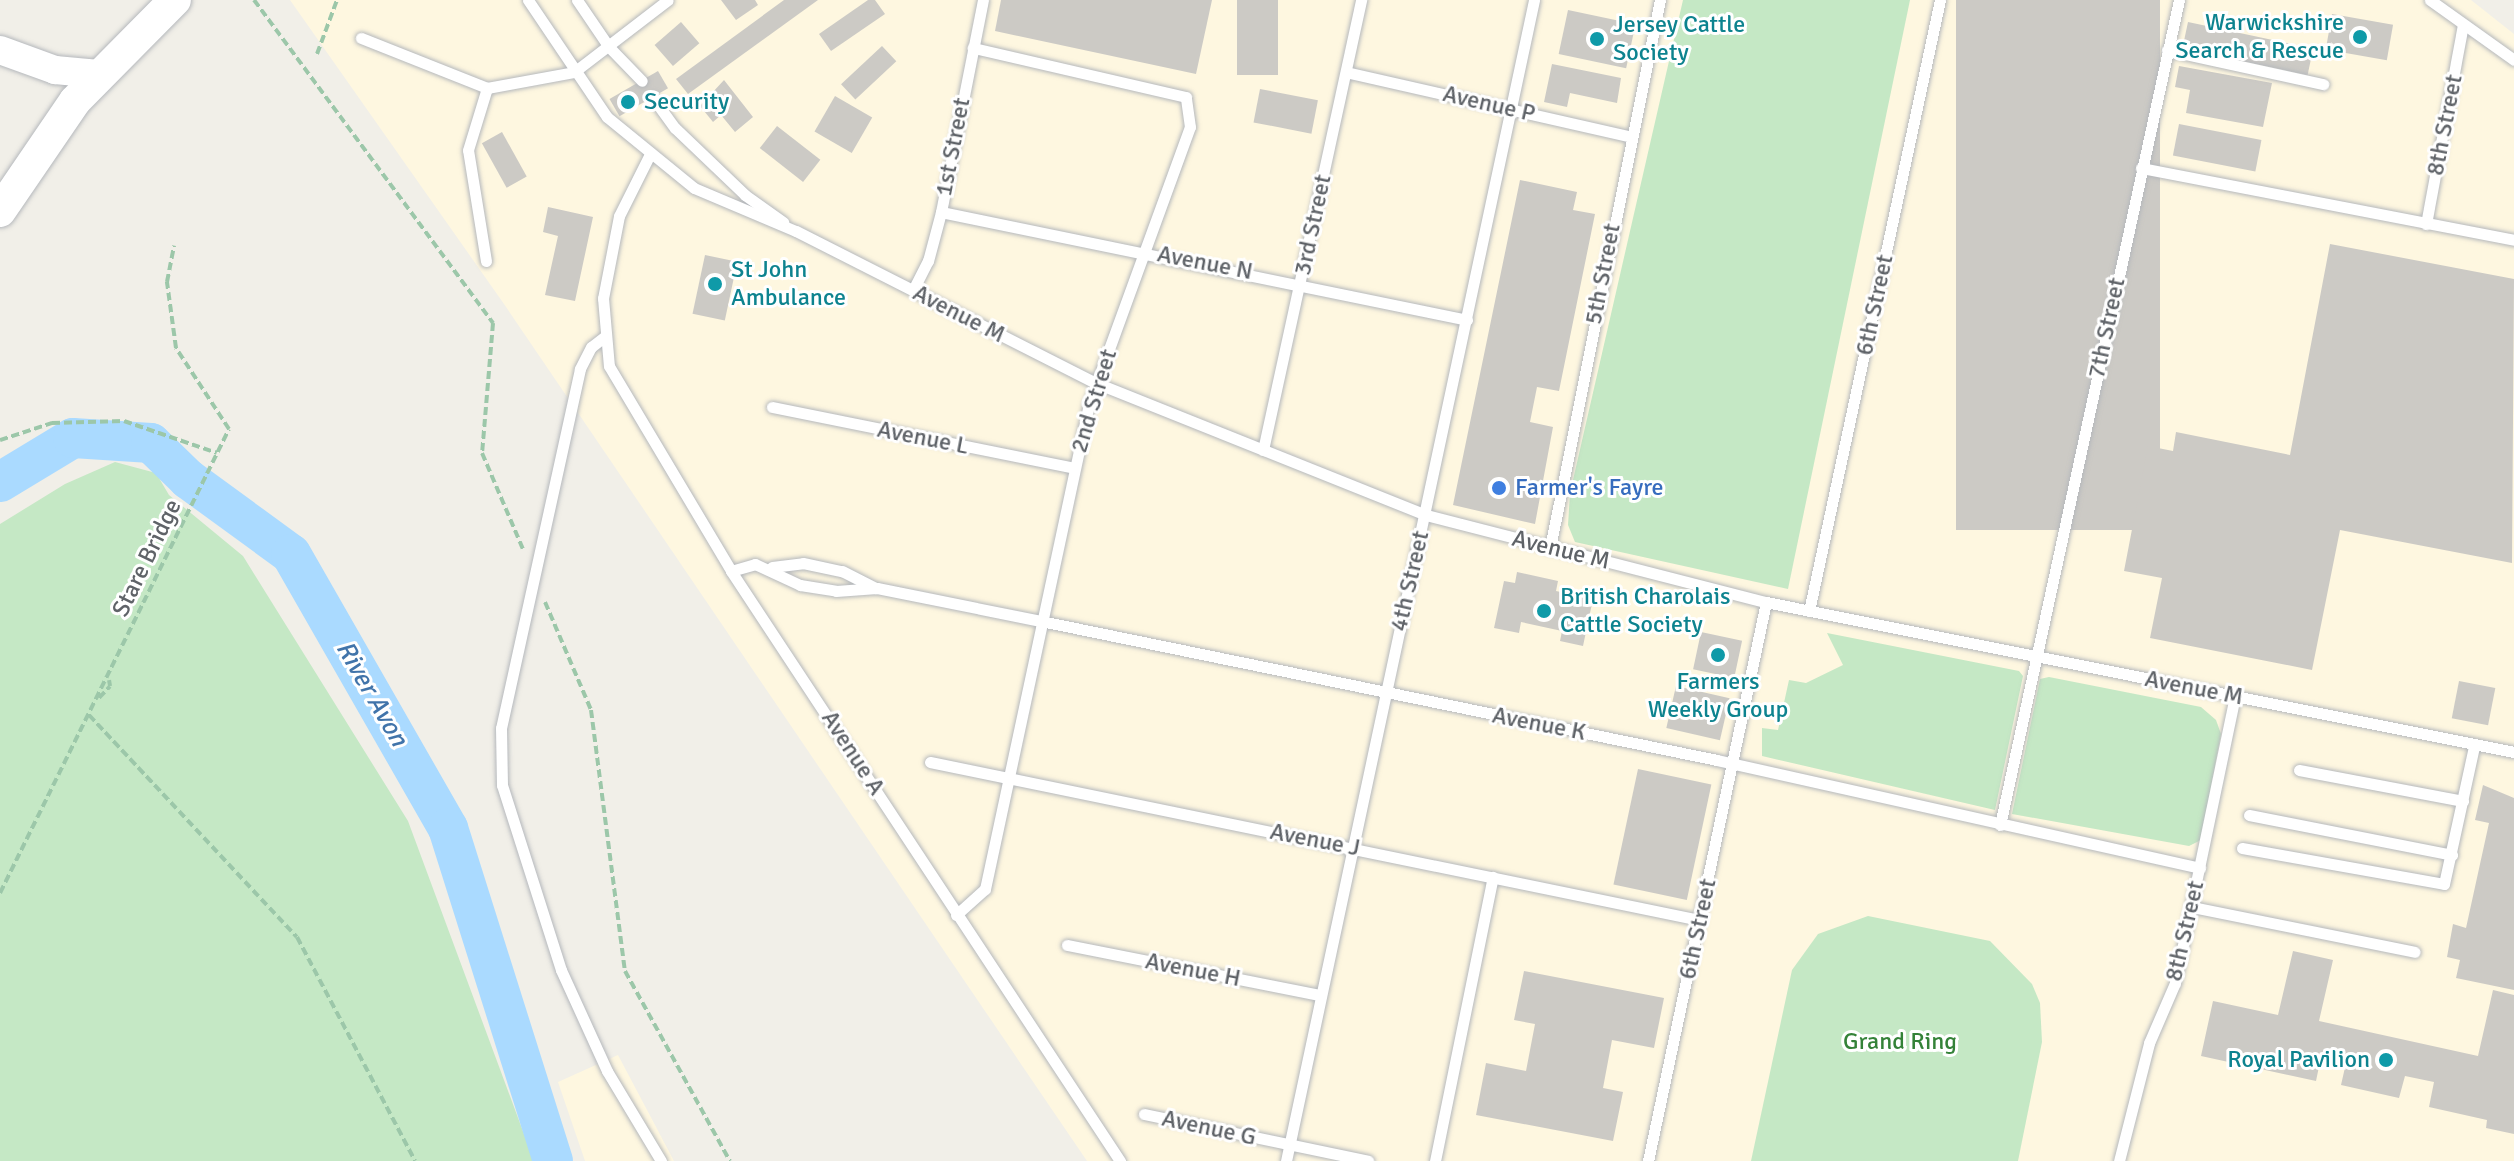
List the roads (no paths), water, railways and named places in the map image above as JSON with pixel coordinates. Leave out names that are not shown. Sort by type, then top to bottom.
[{"type":"main road","points":[[0,211],[99,74],[175,0]]},
{"type":"street","points":[[0,50],[55,70],[99,74]]},
{"type":"lane","points":[[528,0],[607,117],[694,188],[796,231]]},
{"type":"lane","points":[[577,0],[609,47],[642,81]]},
{"type":"lane","points":[[361,38],[487,88],[574,72],[668,0]]},
{"type":"lane","name":"1st Street","points":[[913,290],[928,261],[941,212],[983,0]]},
{"type":"lane","name":"3rd Street","points":[[1263,450],[1361,0]]},
{"type":"lane","name":"4th Street","points":[[1286,1161],[1319,995],[1426,515],[1534,0]]},
{"type":"lane","name":"5th Street","points":[[1550,548],[1660,0]]},
{"type":"lane","name":"6th Street","points":[[1809,611],[1940,0]]},
{"type":"lane","name":"7th Street","points":[[2000,825],[2179,0]]},
{"type":"lane","points":[[2430,0],[2514,60]]},
{"type":"lane","name":"8th Street","points":[[2426,224],[2463,25]]},
{"type":"lane","name":"2nd Street","points":[[956,915],[985,889],[1074,468],[1096,383],[1142,250],[1190,127],[1186,97],[973,48]]},
{"type":"lane","points":[[2167,50],[2323,84]]},
{"type":"lane","name":"Avenue P","points":[[1346,72],[1631,137]]},
{"type":"lane","points":[[486,261],[468,150],[487,88]]},
{"type":"lane","points":[[653,98],[675,128],[745,195],[796,231]]},
{"type":"lane","name":"Avenue A","points":[[650,154],[619,216],[603,298],[604,337],[609,366],[731,571],[1120,1161]]},
{"type":"lane","points":[[2141,168],[2514,240]]},
{"type":"lane","name":"Avenue N","points":[[941,212],[1142,250],[1467,320]]},
{"type":"lane","name":"Avenue M","points":[[796,231],[1096,383],[1426,515],[1766,602],[2514,752]]},
{"type":"lane","points":[[604,337],[591,347],[580,369],[501,728],[500,757],[518,844],[561,970],[607,1071],[661,1161]]},
{"type":"lane","name":"Avenue L","points":[[772,407],[1074,468]]},
{"type":"lane","name":"Avenue K","points":[[731,571],[743,565],[772,567],[803,563],[829,568],[877,588],[1735,766],[2200,868]]},
{"type":"lane","name":"Avenue K","points":[[772,567],[800,585],[836,591],[877,588]]},
{"type":"lane","name":"6th Street","points":[[1648,1161],[1735,766],[1766,602]]},
{"type":"lane","name":"8th Street","points":[[2119,1161],[2149,1043],[2175,983],[2235,697]]},
{"type":"lane","points":[[2242,848],[2440,885],[2447,881],[2474,746]]},
{"type":"lane","name":"Avenue J","points":[[930,762],[1699,920]]},
{"type":"lane","points":[[2299,770],[2463,801]]},
{"type":"lane","points":[[2249,815],[2452,855]]},
{"type":"lane","points":[[1435,1161],[1493,877]]},
{"type":"lane","points":[[2192,907],[2415,952]]},
{"type":"lane","name":"Avenue H","points":[[1067,945],[1319,995]]},
{"type":"lane","name":"Avenue G","points":[[1144,1114],[1368,1161]]},
{"type":"waterway","name":"River Avon","points":[[0,482],[73,438],[151,443],[188,479],[291,554],[448,828],[553,1161]]},
{"type":"place","name":"Warwickshire Search & Rescue","points":[[2360,37]]},
{"type":"place","name":"Jersey Cattle Society","points":[[1597,39]]},
{"type":"place","name":"Security","points":[[628,102]]},
{"type":"place","name":"St John Ambulance","points":[[715,284]]},
{"type":"place","name":"Farmer's Fayre","points":[[1499,488]]},
{"type":"place","name":"British Charolais Cattle Society","points":[[1544,611]]},
{"type":"place","name":"Farmers Weekly Group","points":[[1718,655]]},
{"type":"place","name":"Royal Pavilion","points":[[2386,1060]]},
{"type":"park label","name":"Grand Ring","points":[[1900,1042]]}]
